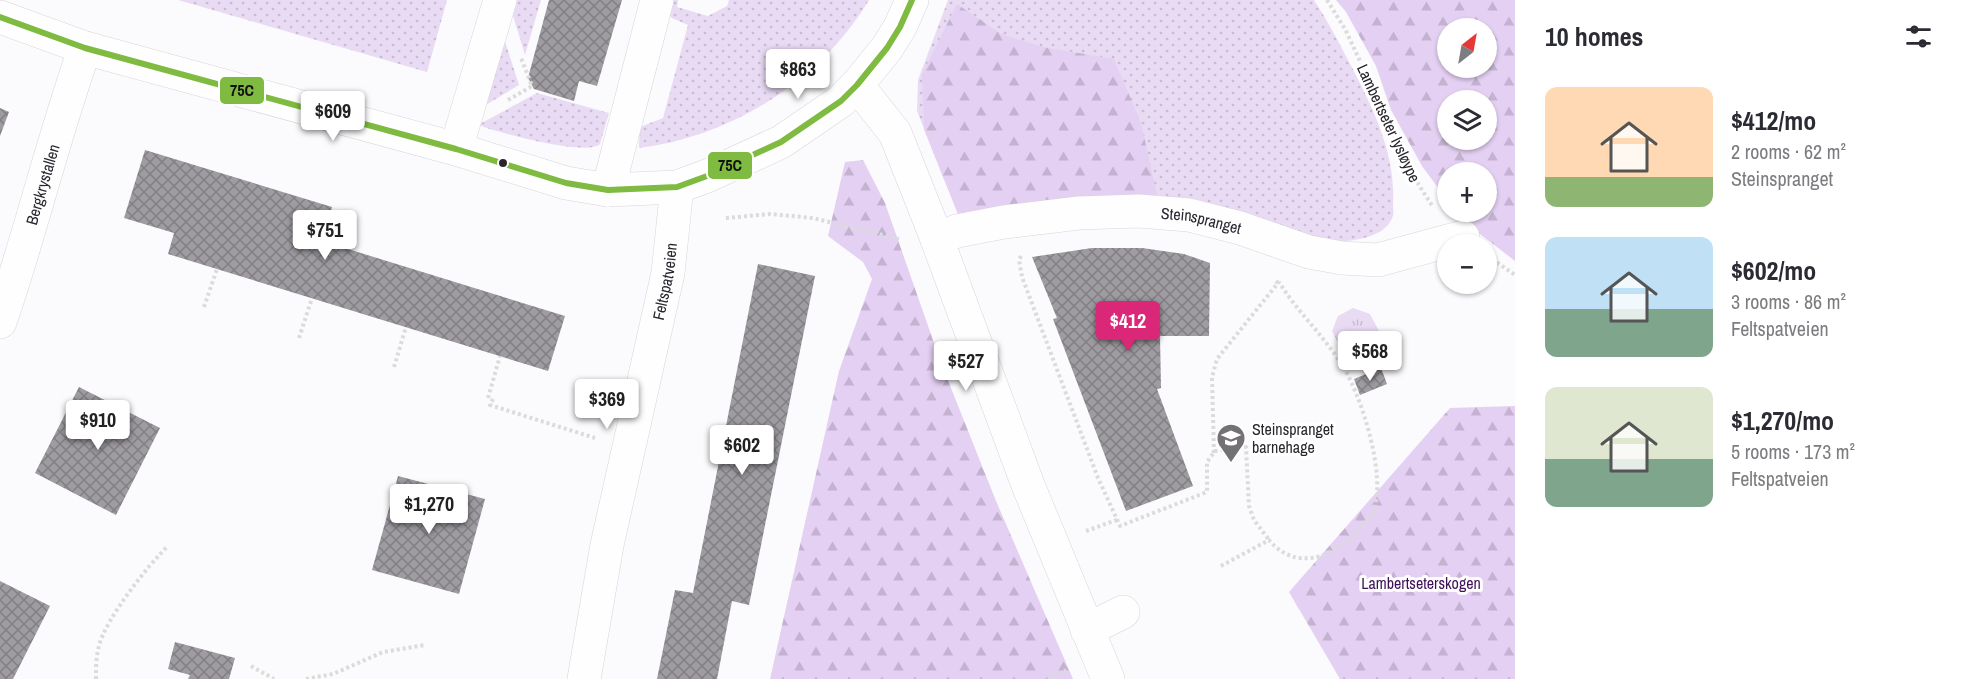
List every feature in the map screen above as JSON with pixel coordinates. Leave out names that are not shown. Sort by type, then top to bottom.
[{"type":"street","points":[[456,149],[500,0]]},
{"type":"street","points":[[608,190],[657,0]]},
{"type":"street","points":[[18,14],[85,48],[456,149],[566,183],[608,190],[677,187],[707,176],[781,142],[841,101],[857,85],[887,48],[900,27],[912,0]]},
{"type":"street","name":"Bergkrystallen","points":[[0,322],[31,226],[65,105],[85,48]]},
{"type":"street","points":[[857,85],[895,133],[937,239],[1028,485],[1108,679]]},
{"type":"street","name":"Feltspatveien","points":[[584,679],[607,545],[675,305],[668,273],[677,187]]},
{"type":"street","name":"Steinspranget","points":[[937,239],[957,231],[1005,222],[1079,213],[1139,211],[1189,215],[1240,228],[1318,254],[1342,258],[1378,260],[1437,251]]},
{"type":"street","points":[[1087,630],[1123,612]]},
{"type":"path","name":"Lambertseter lysløype","points":[[1327,0],[1355,50],[1404,162],[1437,212],[1462,234]]},
{"type":"path","points":[[518,94],[532,86]]},
{"type":"path","points":[[726,218],[770,214],[804,216],[902,240]]},
{"type":"path","points":[[1024,248],[1019,260],[1022,277],[1098,478],[1120,526],[1208,492],[1207,462],[1214,453],[1212,377],[1217,358],[1278,282],[1318,254]]},
{"type":"path","name":"Lambertseter lysløype","points":[[1497,262],[1515,275]]},
{"type":"path","points":[[204,308],[217,269]]},
{"type":"path","points":[[1214,453],[1246,447],[1250,506],[1254,520],[1269,540],[1287,555],[1302,560],[1326,554],[1344,543],[1374,509],[1377,476],[1374,450],[1358,397],[1342,363],[1278,282],[1270,277]]},
{"type":"path","points":[[299,338],[312,298]]},
{"type":"path","points":[[394,367],[406,327]]},
{"type":"path","points":[[500,356],[490,405],[600,440]]},
{"type":"path","points":[[1085,532],[1117,520]]},
{"type":"path","points":[[1221,566],[1269,540]]},
{"type":"path","points":[[96,679],[99,644],[107,627],[150,564],[168,546]]},
{"type":"path","points":[[306,679],[333,674],[383,652],[425,645]]},
{"type":"path","points":[[250,666],[274,679]]},
{"type":"path","points":[[1048,679],[1066,670]]},
{"type":"green space","points":[[178,0],[447,0],[427,72]]},
{"type":"green space","points":[[513,0],[541,0],[525,55],[511,9]]},
{"type":"green space","points":[[668,0],[678,0],[677,7],[708,16],[727,6],[729,0],[869,0],[849,29],[826,55],[800,79],[771,100],[741,117],[708,131],[640,148],[640,127],[663,118],[688,25],[672,18],[667,13]]},
{"type":"green space","points":[[948,0],[1314,0],[1357,77],[1380,129],[1393,184],[1393,216],[1384,229],[1377,233],[1361,239],[1337,242],[945,182],[917,111],[918,80]]},
{"type":"green space","points":[[1336,0],[1515,0],[1515,261],[1497,247],[1497,234],[1480,234],[1465,222],[1497,222],[1497,162],[1437,162],[1437,186],[1422,166],[1391,110],[1376,66],[1346,12]]},
{"type":"green space","points":[[957,4],[1001,34],[1043,47],[1114,59],[1141,123],[1158,199],[959,217],[924,129],[922,74]]},
{"type":"green space","points":[[503,35],[519,85],[484,106]]},
{"type":"green space","points":[[537,93],[609,113],[600,144],[577,148],[560,146],[521,138],[478,125]]},
{"type":"green space","points":[[863,160],[885,203],[941,363],[996,501],[1073,679],[770,679],[839,371],[872,279],[863,262],[828,236],[845,162]]},
{"type":"green space","points":[[1353,308],[1370,314],[1379,331],[1373,347],[1357,355],[1342,350],[1332,331],[1338,316]]},
{"type":"green space","name":"Lambertseterskogen","points":[[1515,406],[1515,679],[1340,679],[1289,592],[1450,408]]},
{"type":"building","points":[[549,0],[622,0],[597,86],[579,81],[574,101],[534,89],[528,78]]},
{"type":"building","points":[[0,108],[9,112],[0,136]]},
{"type":"building","points":[[145,150],[332,207],[322,241],[565,316],[548,371],[168,254],[174,233],[124,218]]},
{"type":"building","points":[[1092,248],[1142,248],[1184,254],[1210,263],[1209,336],[1160,336],[1161,388],[1157,389],[1193,486],[1126,511],[1053,319],[1057,318],[1032,257]]},
{"type":"building","points":[[758,264],[815,276],[749,605],[732,601],[717,679],[657,679],[675,590],[693,593]]},
{"type":"building","points":[[1381,368],[1387,384],[1360,395],[1354,379]]},
{"type":"building","points":[[79,387],[160,428],[116,515],[35,473]]},
{"type":"building","points":[[398,476],[485,499],[459,594],[372,570]]},
{"type":"building","points":[[0,581],[50,606],[13,679],[0,679]]},
{"type":"building","points":[[175,642],[235,658],[229,679],[188,679],[190,675],[168,669]]},
{"type":"transit line","name":"75C","points":[[0,17],[85,48],[456,149],[566,183],[608,190],[677,187],[707,176],[781,142],[841,101],[857,85],[887,48],[900,27],[912,0]]},
{"type":"place","name":"Steinspranget barnehage","points":[[1231,464]]}]
